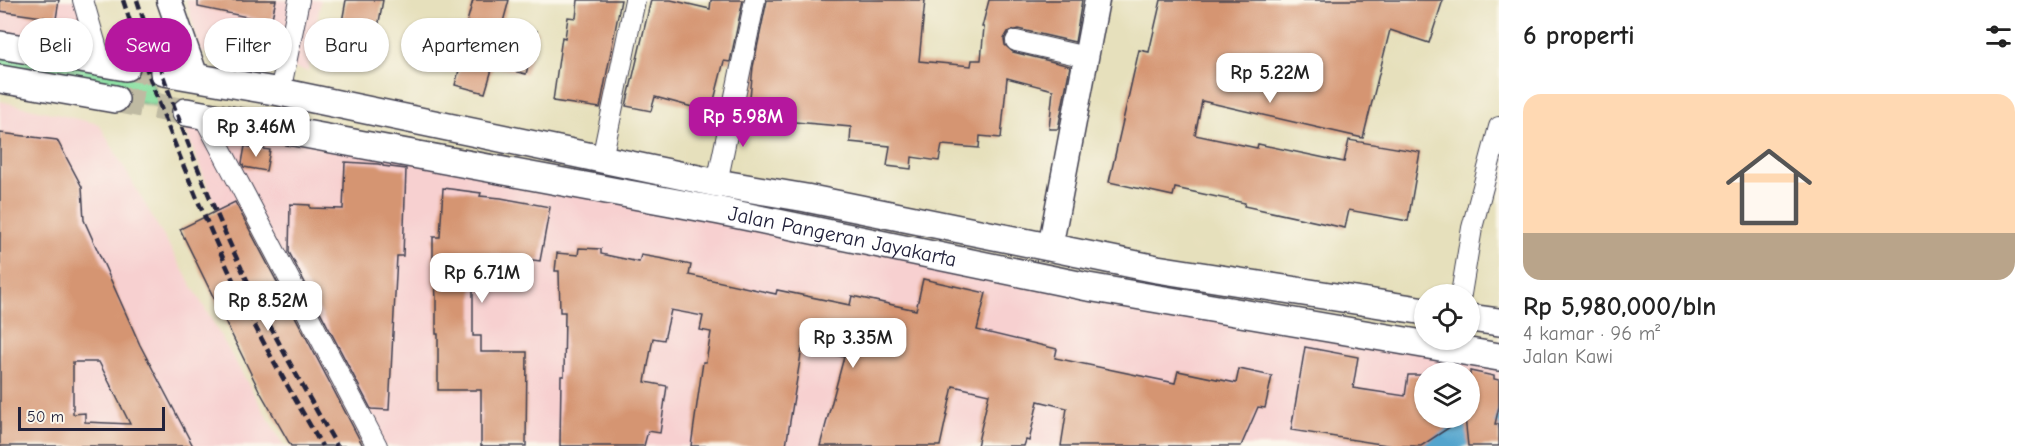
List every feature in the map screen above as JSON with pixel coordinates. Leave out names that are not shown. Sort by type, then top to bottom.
[{"type":"main road","points":[[0,45],[105,63]]},
{"type":"main road","name":"Jalan Pangeran Jayakarta","points":[[164,72],[280,92],[717,183],[806,198],[1157,269],[1414,309]]},
{"type":"main road","points":[[0,79],[115,99]]},
{"type":"main road","name":"Jalan Pangeran Jayakarta","points":[[195,113],[800,228],[1099,289],[1499,357]]},
{"type":"main road","points":[[800,228],[809,224],[813,218],[813,210],[806,198]]},
{"type":"main road","points":[[863,241],[860,224],[868,212]]},
{"type":"main road","points":[[1480,319],[1499,322]]},
{"type":"street","points":[[83,0],[105,46]]},
{"type":"street","points":[[169,0],[196,77]]},
{"type":"street","points":[[280,92],[299,0]]},
{"type":"street","points":[[602,159],[635,0]]},
{"type":"street","points":[[717,183],[755,0]]},
{"type":"street","points":[[1050,248],[1097,0]]},
{"type":"street","points":[[1016,41],[1086,57]]},
{"type":"street","points":[[195,113],[377,446]]},
{"type":"street","points":[[1463,284],[1472,228],[1499,127]]},
{"type":"shaded area","points":[[0,0],[91,0],[101,63],[93,61],[93,18],[18,18],[18,47],[0,44]]},
{"type":"shaded area","points":[[186,0],[321,0],[318,18],[304,18],[304,70],[292,68],[292,18],[204,18],[204,53],[201,52]]},
{"type":"shaded area","points":[[0,101],[99,124],[284,446],[0,446]]},
{"type":"shaded area","points":[[177,110],[1414,341],[1414,350],[1462,350],[1499,357],[1499,434],[1445,446],[339,446],[238,262]]},
{"type":"green space","points":[[0,45],[18,48],[18,72],[93,72],[93,61],[105,63],[105,72],[148,72],[162,107],[0,76]]},
{"type":"building","points":[[0,0],[59,0],[56,18],[0,11]]},
{"type":"building","points":[[198,0],[276,0],[272,18],[252,18],[198,7]]},
{"type":"building","points":[[346,0],[383,0],[380,18],[343,18]]},
{"type":"building","points":[[473,0],[509,0],[504,18],[468,18]]},
{"type":"building","points":[[578,0],[621,0],[600,108],[553,101],[562,37],[565,38],[568,17],[576,18]]},
{"type":"building","points":[[651,0],[671,0],[710,9],[711,0],[743,0],[730,62],[724,61],[711,112],[655,97],[651,111],[626,106]]},
{"type":"building","points":[[767,0],[925,0],[919,61],[971,66],[972,60],[981,60],[984,27],[982,27],[989,0],[1082,0],[1075,42],[1018,29],[1008,32],[1004,39],[1005,45],[1013,52],[1070,66],[1058,129],[1049,129],[1053,90],[1007,78],[1001,138],[980,136],[979,148],[942,145],[939,161],[912,157],[911,169],[887,166],[890,146],[850,142],[851,127],[748,118],[753,67]]},
{"type":"building","points":[[1161,0],[1443,0],[1429,43],[1390,30],[1363,138],[1202,101],[1195,135],[1257,148],[1258,144],[1344,162],[1349,140],[1420,152],[1408,221],[1349,210],[1345,228],[1175,188],[1173,196],[1109,182],[1139,50],[1149,52]]},
{"type":"building","points":[[459,72],[491,72],[485,93],[455,85]]},
{"type":"building","points":[[0,133],[57,140],[82,187],[84,220],[140,345],[193,446],[0,446]],"holes":[[[73,362],[99,362],[130,424],[85,422],[85,413],[73,414]]]},
{"type":"building","points":[[245,146],[270,150],[266,171],[244,167],[242,163]]},
{"type":"building","points":[[345,162],[406,169],[403,256],[397,256],[389,410],[371,409],[289,252],[290,204],[310,205],[310,208],[343,209]]},
{"type":"building","points":[[443,188],[550,207],[540,261],[491,254],[491,286],[473,286],[473,336],[481,336],[481,352],[527,352],[526,446],[481,446],[481,390],[438,390],[438,334],[436,334],[435,283],[433,283],[433,237],[440,237]]},
{"type":"building","points":[[235,202],[363,446],[291,446],[259,390],[180,229]]},
{"type":"building","points":[[579,248],[601,249],[601,254],[639,262],[641,255],[664,259],[691,265],[689,275],[776,294],[777,290],[850,305],[852,296],[916,310],[923,279],[986,293],[977,330],[1057,349],[1055,358],[1175,383],[1178,371],[1236,383],[1239,369],[1272,376],[1265,408],[1258,407],[1241,446],[1061,446],[1067,408],[1038,401],[1029,441],[1026,440],[1024,446],[977,446],[989,394],[953,386],[940,446],[820,446],[844,357],[802,348],[786,446],[691,446],[703,362],[706,362],[711,332],[700,330],[703,316],[671,310],[664,340],[653,338],[645,382],[667,386],[660,433],[648,431],[644,446],[560,446],[565,312],[560,312],[559,271],[555,271],[557,253],[578,255]]},
{"type":"building","points":[[1305,347],[1358,357],[1353,388],[1405,396],[1408,375],[1414,375],[1414,428],[1448,428],[1421,446],[1393,446],[1291,430]]},
{"type":"building","points":[[1480,373],[1494,376],[1494,379],[1499,380],[1499,407],[1495,424],[1499,424],[1499,446],[1468,446],[1466,428],[1480,428]]},
{"type":"waterway","points":[[1433,446],[1487,414],[1499,415]]},
{"type":"tunnel","points":[[115,99],[186,112]]},
{"type":"railway","points":[[123,0],[165,119],[231,276],[257,331],[322,446]]},
{"type":"railway","points":[[137,0],[178,118],[243,273],[298,378],[337,446]]}]
